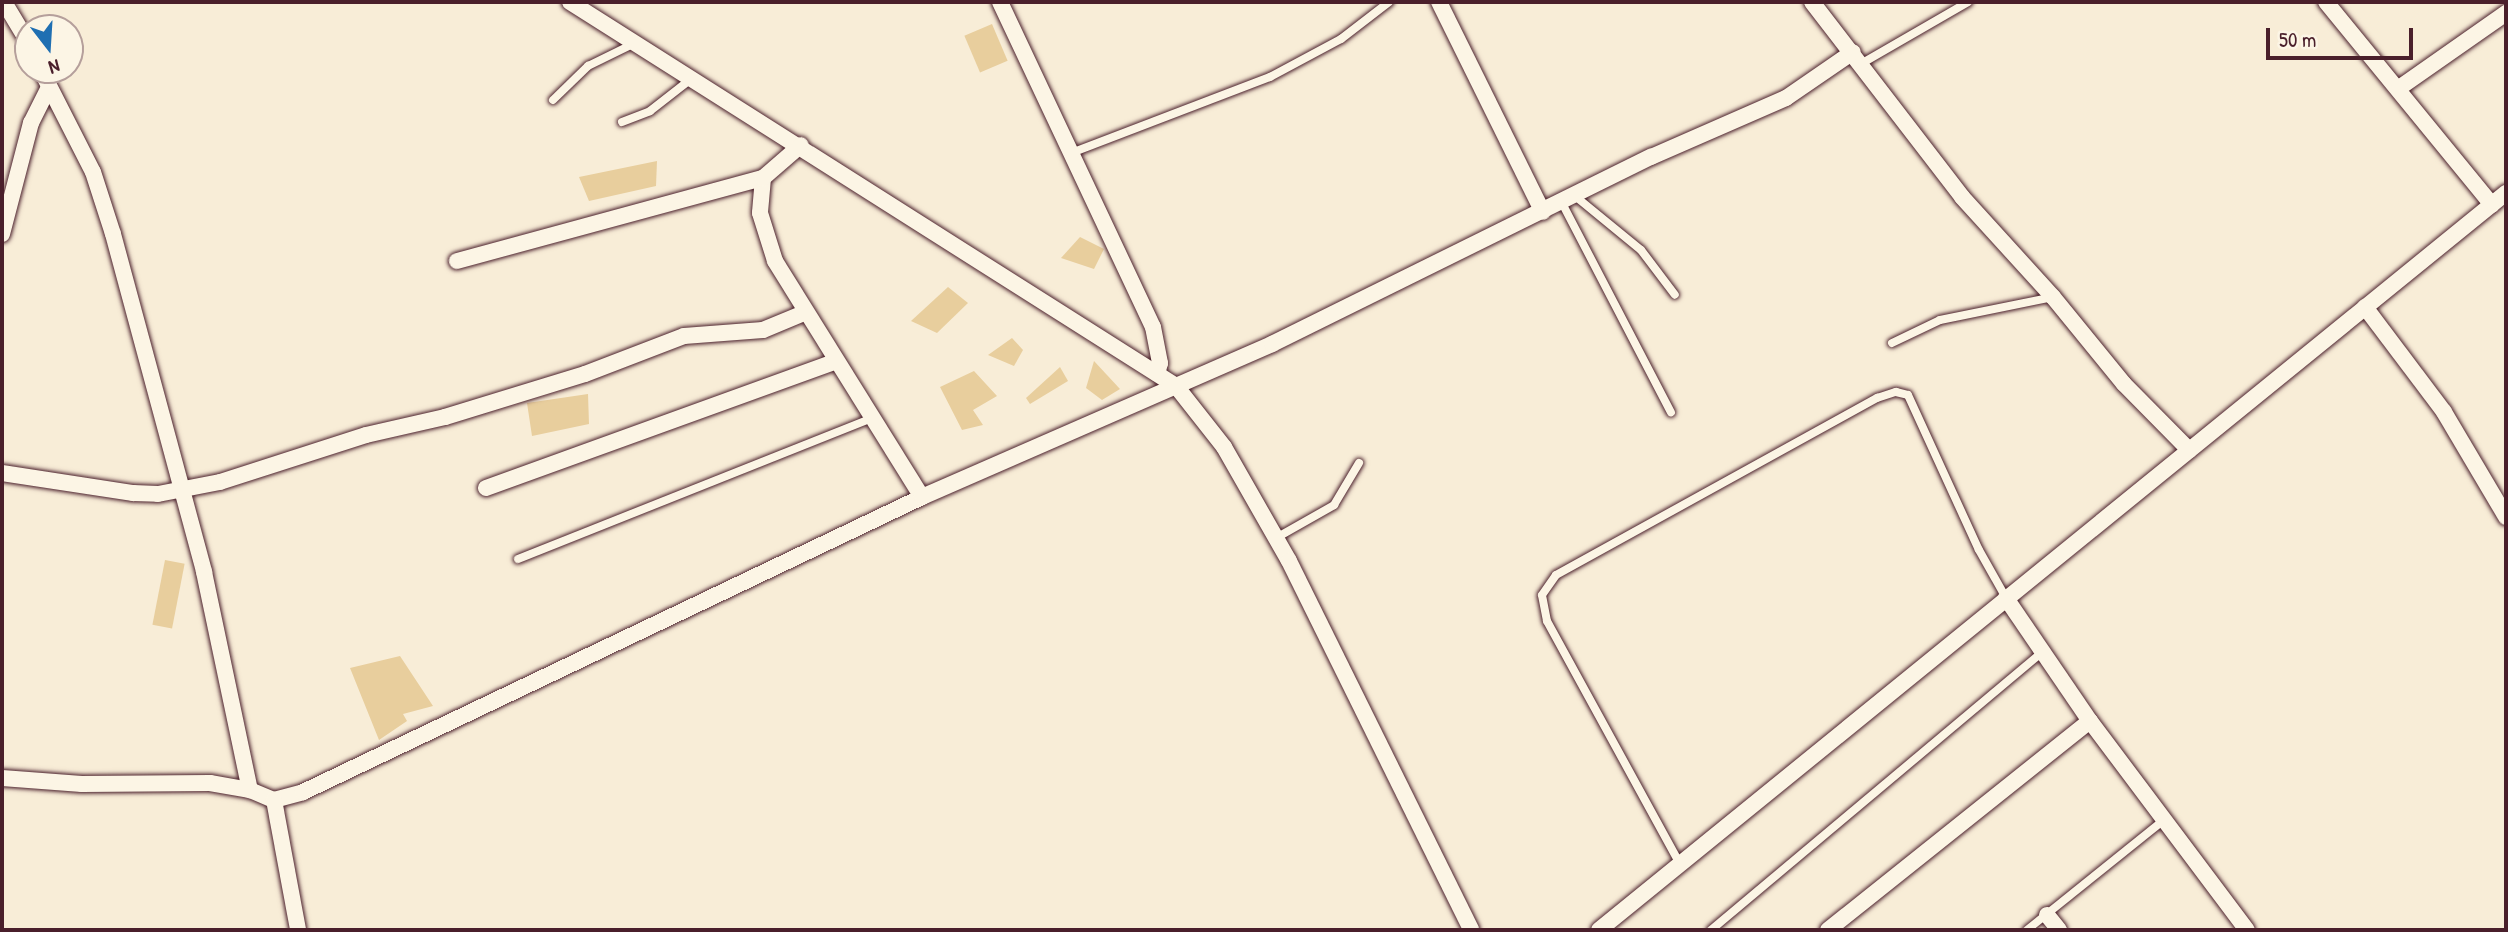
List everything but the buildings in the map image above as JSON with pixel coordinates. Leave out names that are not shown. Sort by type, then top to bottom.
[{"type":"street","points":[[4,2],[14,19]]},
{"type":"street","points":[[570,2],[633,44],[801,145],[1176,386],[1224,447],[1276,538],[1471,930]]},
{"type":"street","points":[[1000,2],[1153,327],[1160,363],[1157,374]]},
{"type":"street","points":[[1439,2],[1543,212]]},
{"type":"street","points":[[1812,2],[1962,197],[2053,297],[2124,384],[2189,450]]},
{"type":"street","points":[[2326,2],[2492,205]]},
{"type":"street","points":[[2399,88],[2506,13]]},
{"type":"street","points":[[2,778],[82,784],[210,783],[250,790],[274,800],[337,778],[922,497],[1176,386],[1786,98],[1856,59]]},
{"type":"street","points":[[47,84],[93,172],[184,489],[219,631],[250,790]]},
{"type":"street","points":[[2,234],[31,123],[49,88]]},
{"type":"street","points":[[457,261],[763,177],[801,145]]},
{"type":"street","points":[[2,163],[19,165]]},
{"type":"street","points":[[763,177],[758,194],[765,232],[775,261],[804,313],[922,497]]},
{"type":"street","points":[[1599,930],[2506,193]]},
{"type":"street","points":[[2365,307],[2444,412],[2506,517]]},
{"type":"street","points":[[2,473],[133,493],[184,489],[585,374],[684,336],[763,330],[804,313]]},
{"type":"street","points":[[486,488],[835,362]]},
{"type":"street","points":[[2006,598],[2090,721],[2165,819],[2239,927]]},
{"type":"street","points":[[1828,930],[2090,721]]},
{"type":"street","points":[[274,800],[298,930]]},
{"type":"street","points":[[2047,915],[2059,930]]},
{"type":"lane","points":[[1071,153],[1270,77],[1341,39],[1389,2]]},
{"type":"lane","points":[[1856,59],[1968,2]]},
{"type":"lane","points":[[553,100],[588,66],[633,44]]},
{"type":"lane","points":[[622,122],[659,106],[691,79]]},
{"type":"lane","points":[[1569,199],[1641,250],[1675,295]]},
{"type":"lane","points":[[1569,199],[1671,412]]},
{"type":"lane","points":[[1892,344],[1940,320],[2053,297]]},
{"type":"lane","points":[[1680,864],[1547,621],[1542,595],[1556,575],[1877,398],[1896,392],[1908,395],[1979,550],[2006,598]]},
{"type":"lane","points":[[518,559],[872,418]]},
{"type":"lane","points":[[1276,538],[1334,505],[1359,463]]},
{"type":"lane","points":[[1711,930],[2044,651]]},
{"type":"lane","points":[[2027,930],[2165,819]]}]
